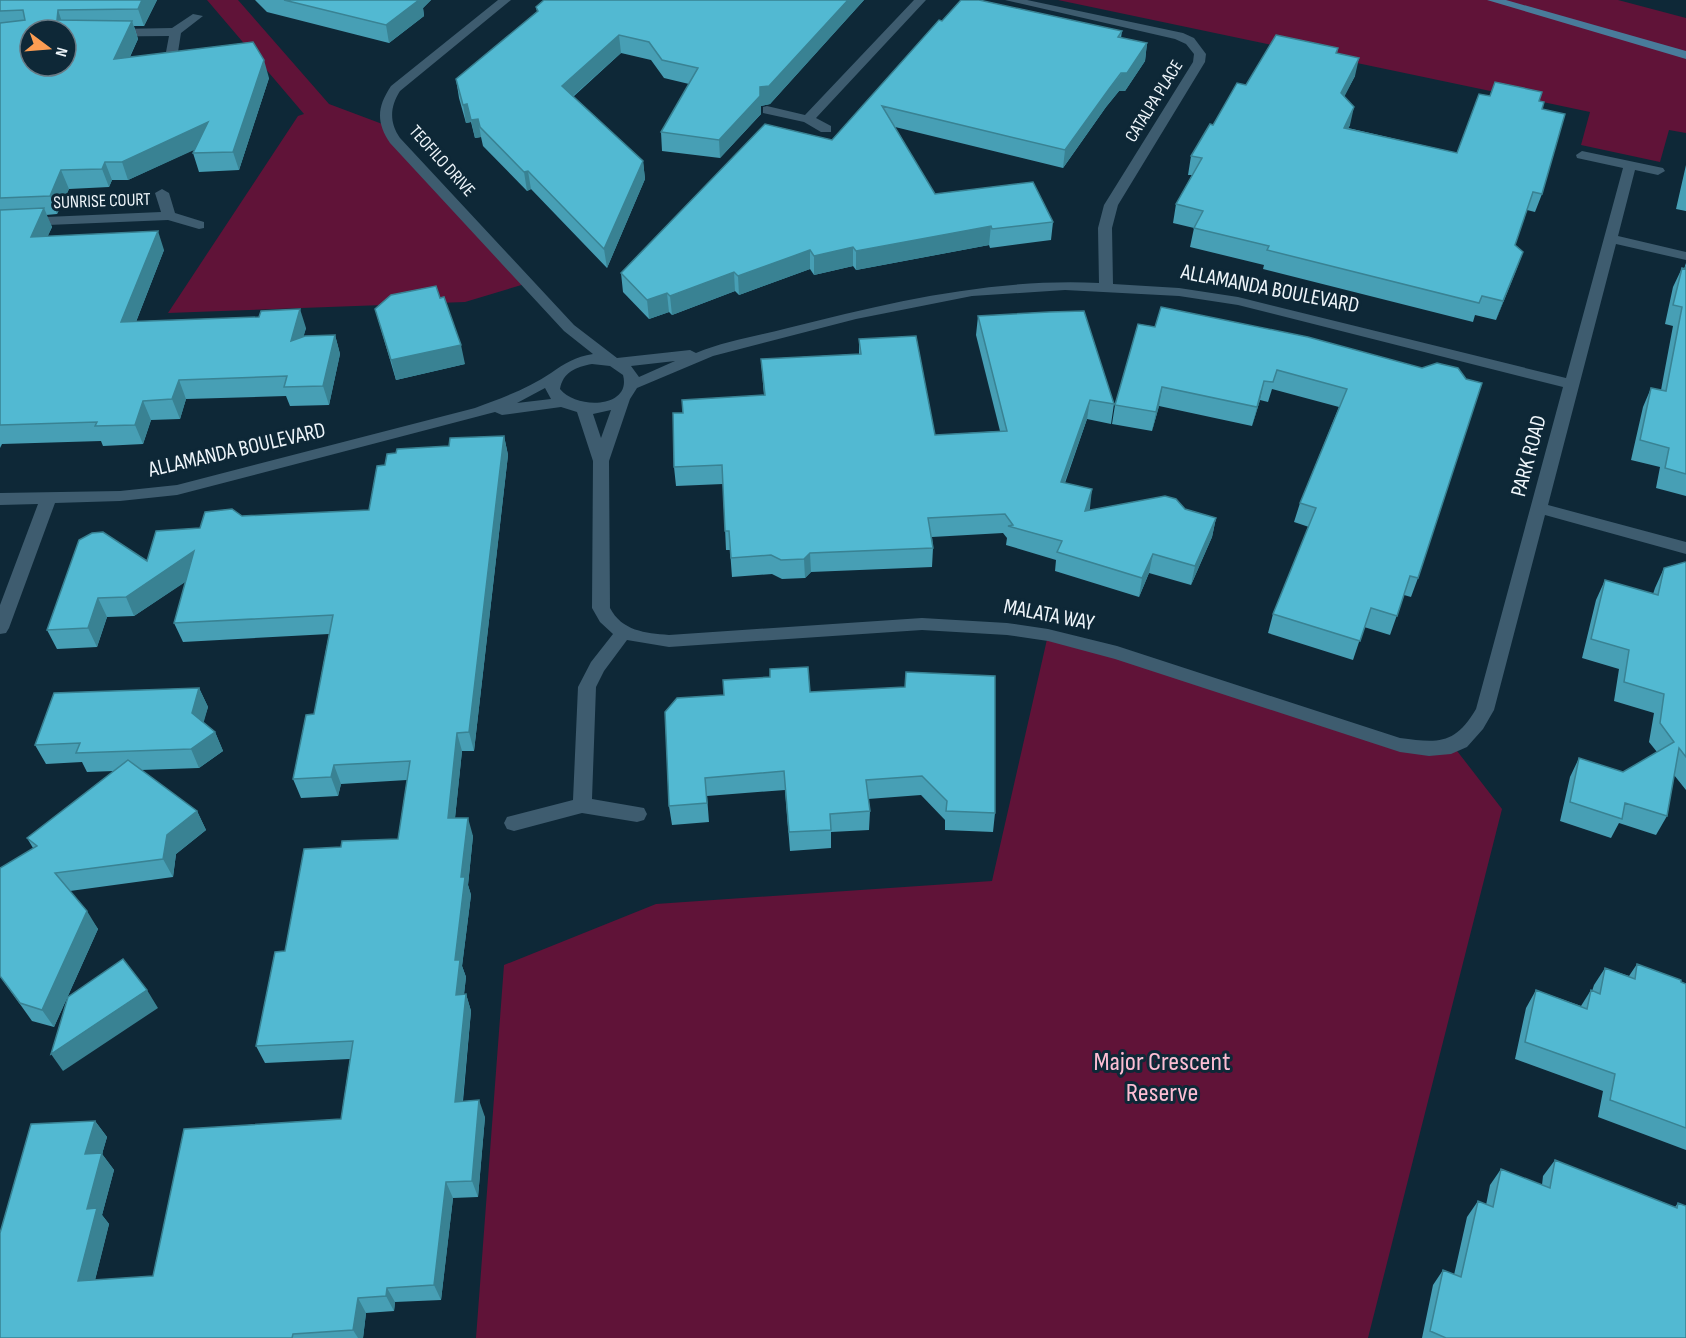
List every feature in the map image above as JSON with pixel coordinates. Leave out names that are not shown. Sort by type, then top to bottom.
[{"type":"main road","points":[[1493,0],[1686,55]]},
{"type":"street","name":"TEOFILO DRIVE","points":[[505,0],[395,89],[385,106],[385,124],[395,140],[569,328],[613,362]]},
{"type":"street","points":[[808,119],[920,0]]},
{"type":"street","name":"CATALPA PLACE","points":[[1011,0],[1179,36],[1190,41],[1200,54],[1199,62],[1111,205],[1105,228],[1106,287]]},
{"type":"street","points":[[78,33],[175,32],[197,16]]},
{"type":"street","points":[[172,52],[175,32]]},
{"type":"street","points":[[767,110],[808,119],[826,129]]},
{"type":"street","points":[[1582,155],[1658,171]]},
{"type":"street","name":"PARK ROAD","points":[[1454,747],[1468,738],[1485,710],[1630,165]]},
{"type":"street","name":"SUNRISE COURT","points":[[162,193],[169,216]]},
{"type":"street","name":"SUNRISE COURT","points":[[0,223],[169,216],[199,225]]},
{"type":"street","points":[[1611,239],[1686,256]]},
{"type":"street","name":"ALLAMANDA BOULEVARD","points":[[613,362],[708,353],[855,315],[943,297],[1042,287],[1106,287],[1179,292],[1266,306],[1571,384]]},
{"type":"street","points":[[569,328],[562,371],[552,390],[562,402],[584,409],[605,406],[627,391]]},
{"type":"street","name":"ALLAMANDA BOULEVARD","points":[[627,391],[708,353]]},
{"type":"street","points":[[562,371],[592,359],[613,362],[629,372],[627,391],[601,461]]},
{"type":"street","name":"ALLAMANDA BOULEVARD","points":[[0,499],[120,496],[177,490],[480,412],[510,401],[562,371]]},
{"type":"street","name":"ALLAMANDA BOULEVARD","points":[[480,412],[562,402]]},
{"type":"street","points":[[582,805],[587,687],[597,667],[623,633],[606,620],[599,595],[601,461],[584,409]]},
{"type":"street","points":[[0,628],[49,497]]},
{"type":"street","points":[[1539,508],[1686,548]]},
{"type":"street","name":"MALATA WAY","points":[[623,633],[638,638],[669,641],[922,624],[1007,629],[1048,635],[1100,648],[1400,745],[1437,749],[1454,747]]},
{"type":"street","points":[[514,823],[582,805],[637,814]]},
{"type":"green space","points":[[207,0],[238,0],[329,104],[385,125],[528,283],[465,302],[168,313],[298,116],[304,114]]},
{"type":"green space","points":[[1058,0],[1618,0],[1686,18],[1686,133],[1669,130],[1660,162],[1581,145],[1590,112]]},
{"type":"green space","name":"Major Crescent Reserve","points":[[1048,635],[1383,740],[1454,747],[1502,809],[1368,1338],[476,1338],[504,965],[656,904],[992,881]]},
{"type":"building","points":[[0,0],[142,0],[138,9],[58,10],[57,18],[25,18],[23,10],[0,11]]},
{"type":"building","points":[[284,0],[419,0],[386,25]]},
{"type":"building","points":[[544,0],[848,0],[769,86],[760,87],[760,96],[719,140],[661,132],[698,68],[662,60],[649,42],[619,35],[562,86],[643,161],[604,249],[528,171],[524,172],[480,127],[478,119],[471,120],[467,104],[463,105],[456,79],[538,11],[536,7]]},
{"type":"building","points":[[961,0],[979,0],[1122,31],[1118,37],[1147,43],[1127,73],[1121,73],[1065,150],[882,106],[935,194],[1033,182],[1053,222],[992,229],[991,226],[856,251],[853,247],[814,256],[810,250],[738,276],[734,272],[670,296],[667,293],[647,300],[621,273],[765,124],[832,140],[939,20],[942,21]]},
{"type":"building","points":[[78,20],[132,21],[114,59],[253,42],[264,60],[233,152],[193,153],[208,122],[122,162],[105,162],[102,169],[61,170],[50,196],[0,198],[0,23],[18,21],[18,78],[78,78]]},
{"type":"building","points":[[1276,35],[1338,48],[1336,53],[1359,58],[1341,93],[1354,107],[1344,128],[1457,153],[1479,94],[1490,96],[1495,82],[1542,92],[1539,101],[1544,102],[1542,109],[1565,114],[1542,194],[1533,192],[1515,245],[1523,252],[1503,301],[1482,296],[1479,303],[1267,250],[1269,246],[1194,228],[1203,211],[1176,204],[1202,158],[1191,156],[1210,124],[1213,125],[1237,83],[1246,85]]},
{"type":"building","points":[[44,208],[31,237],[158,231],[121,322],[259,317],[261,311],[300,309],[291,341],[305,336],[335,335],[323,386],[284,387],[287,376],[179,380],[172,399],[143,401],[135,425],[95,426],[97,422],[0,425],[0,210]]},
{"type":"building","points":[[1686,266],[1686,474],[1665,468],[1669,448],[1640,440],[1651,388],[1666,391],[1682,307],[1673,305],[1682,268],[1685,269]]},
{"type":"building","points":[[436,286],[440,298],[444,297],[461,345],[391,360],[375,309],[391,295]]},
{"type":"building","points":[[1161,307],[1308,337],[1422,368],[1437,363],[1458,368],[1466,379],[1482,383],[1418,578],[1410,576],[1397,616],[1371,608],[1360,641],[1273,614],[1316,508],[1300,503],[1347,389],[1277,370],[1273,382],[1264,381],[1257,407],[1162,387],[1156,412],[1115,405],[1138,324],[1155,327]]},
{"type":"building","points":[[1084,311],[1114,404],[1090,400],[1061,482],[1092,489],[1085,511],[1165,496],[1176,499],[1185,509],[1216,518],[1195,566],[1153,554],[1142,578],[1057,552],[1062,541],[1008,526],[1013,525],[1005,514],[928,518],[933,548],[810,553],[804,559],[781,560],[771,555],[731,558],[729,531],[725,531],[722,465],[674,467],[673,413],[683,413],[682,400],[765,395],[761,359],[861,354],[859,339],[916,336],[935,435],[1007,431],[978,316]]},
{"type":"building","points":[[504,436],[469,732],[457,733],[448,818],[468,818],[461,877],[465,877],[455,960],[460,960],[456,995],[466,994],[455,1102],[479,1100],[472,1181],[446,1182],[434,1285],[387,1288],[386,1296],[358,1298],[353,1330],[293,1334],[292,1338],[0,1338],[0,1233],[31,1124],[95,1121],[85,1154],[102,1153],[87,1209],[97,1208],[78,1281],[153,1276],[184,1129],[341,1119],[353,1041],[256,1046],[275,952],[285,951],[304,849],[341,847],[342,841],[398,839],[410,761],[334,765],[331,777],[293,779],[306,715],[314,714],[333,615],[174,623],[194,551],[126,597],[98,598],[88,628],[47,630],[79,540],[92,533],[103,532],[147,561],[156,531],[200,528],[205,512],[232,509],[242,516],[369,510],[377,466],[385,465],[387,454],[396,453],[397,449],[449,446],[450,438]]},
{"type":"building","points":[[1685,562],[1686,757],[1679,748],[1667,816],[1625,803],[1622,819],[1570,802],[1579,758],[1623,772],[1674,742],[1660,723],[1664,694],[1624,682],[1629,650],[1591,639],[1605,580],[1658,595],[1664,568]]},
{"type":"building","points":[[808,667],[810,692],[905,687],[906,672],[995,676],[995,813],[946,811],[947,801],[922,776],[866,780],[870,811],[830,814],[831,830],[789,832],[784,771],[705,778],[707,803],[669,806],[665,712],[677,698],[724,695],[723,680],[770,677],[770,669]]},
{"type":"building","points":[[199,688],[192,713],[215,732],[191,749],[76,753],[80,743],[35,745],[54,693]]},
{"type":"building","points":[[128,760],[197,811],[167,835],[163,859],[55,873],[87,911],[42,1010],[20,1003],[0,976],[0,868],[37,846],[27,838]]},
{"type":"building","points":[[123,959],[147,990],[51,1054],[68,997]]},
{"type":"building","points":[[1637,964],[1681,980],[1686,984],[1686,1128],[1610,1100],[1615,1074],[1525,1042],[1536,990],[1587,1009],[1591,990],[1600,994],[1605,968],[1635,979]]},
{"type":"building","points":[[1555,1160],[1677,1208],[1678,1203],[1686,1206],[1686,1338],[1446,1338],[1430,1331],[1443,1270],[1461,1277],[1478,1201],[1493,1207],[1501,1169],[1550,1188]]}]
